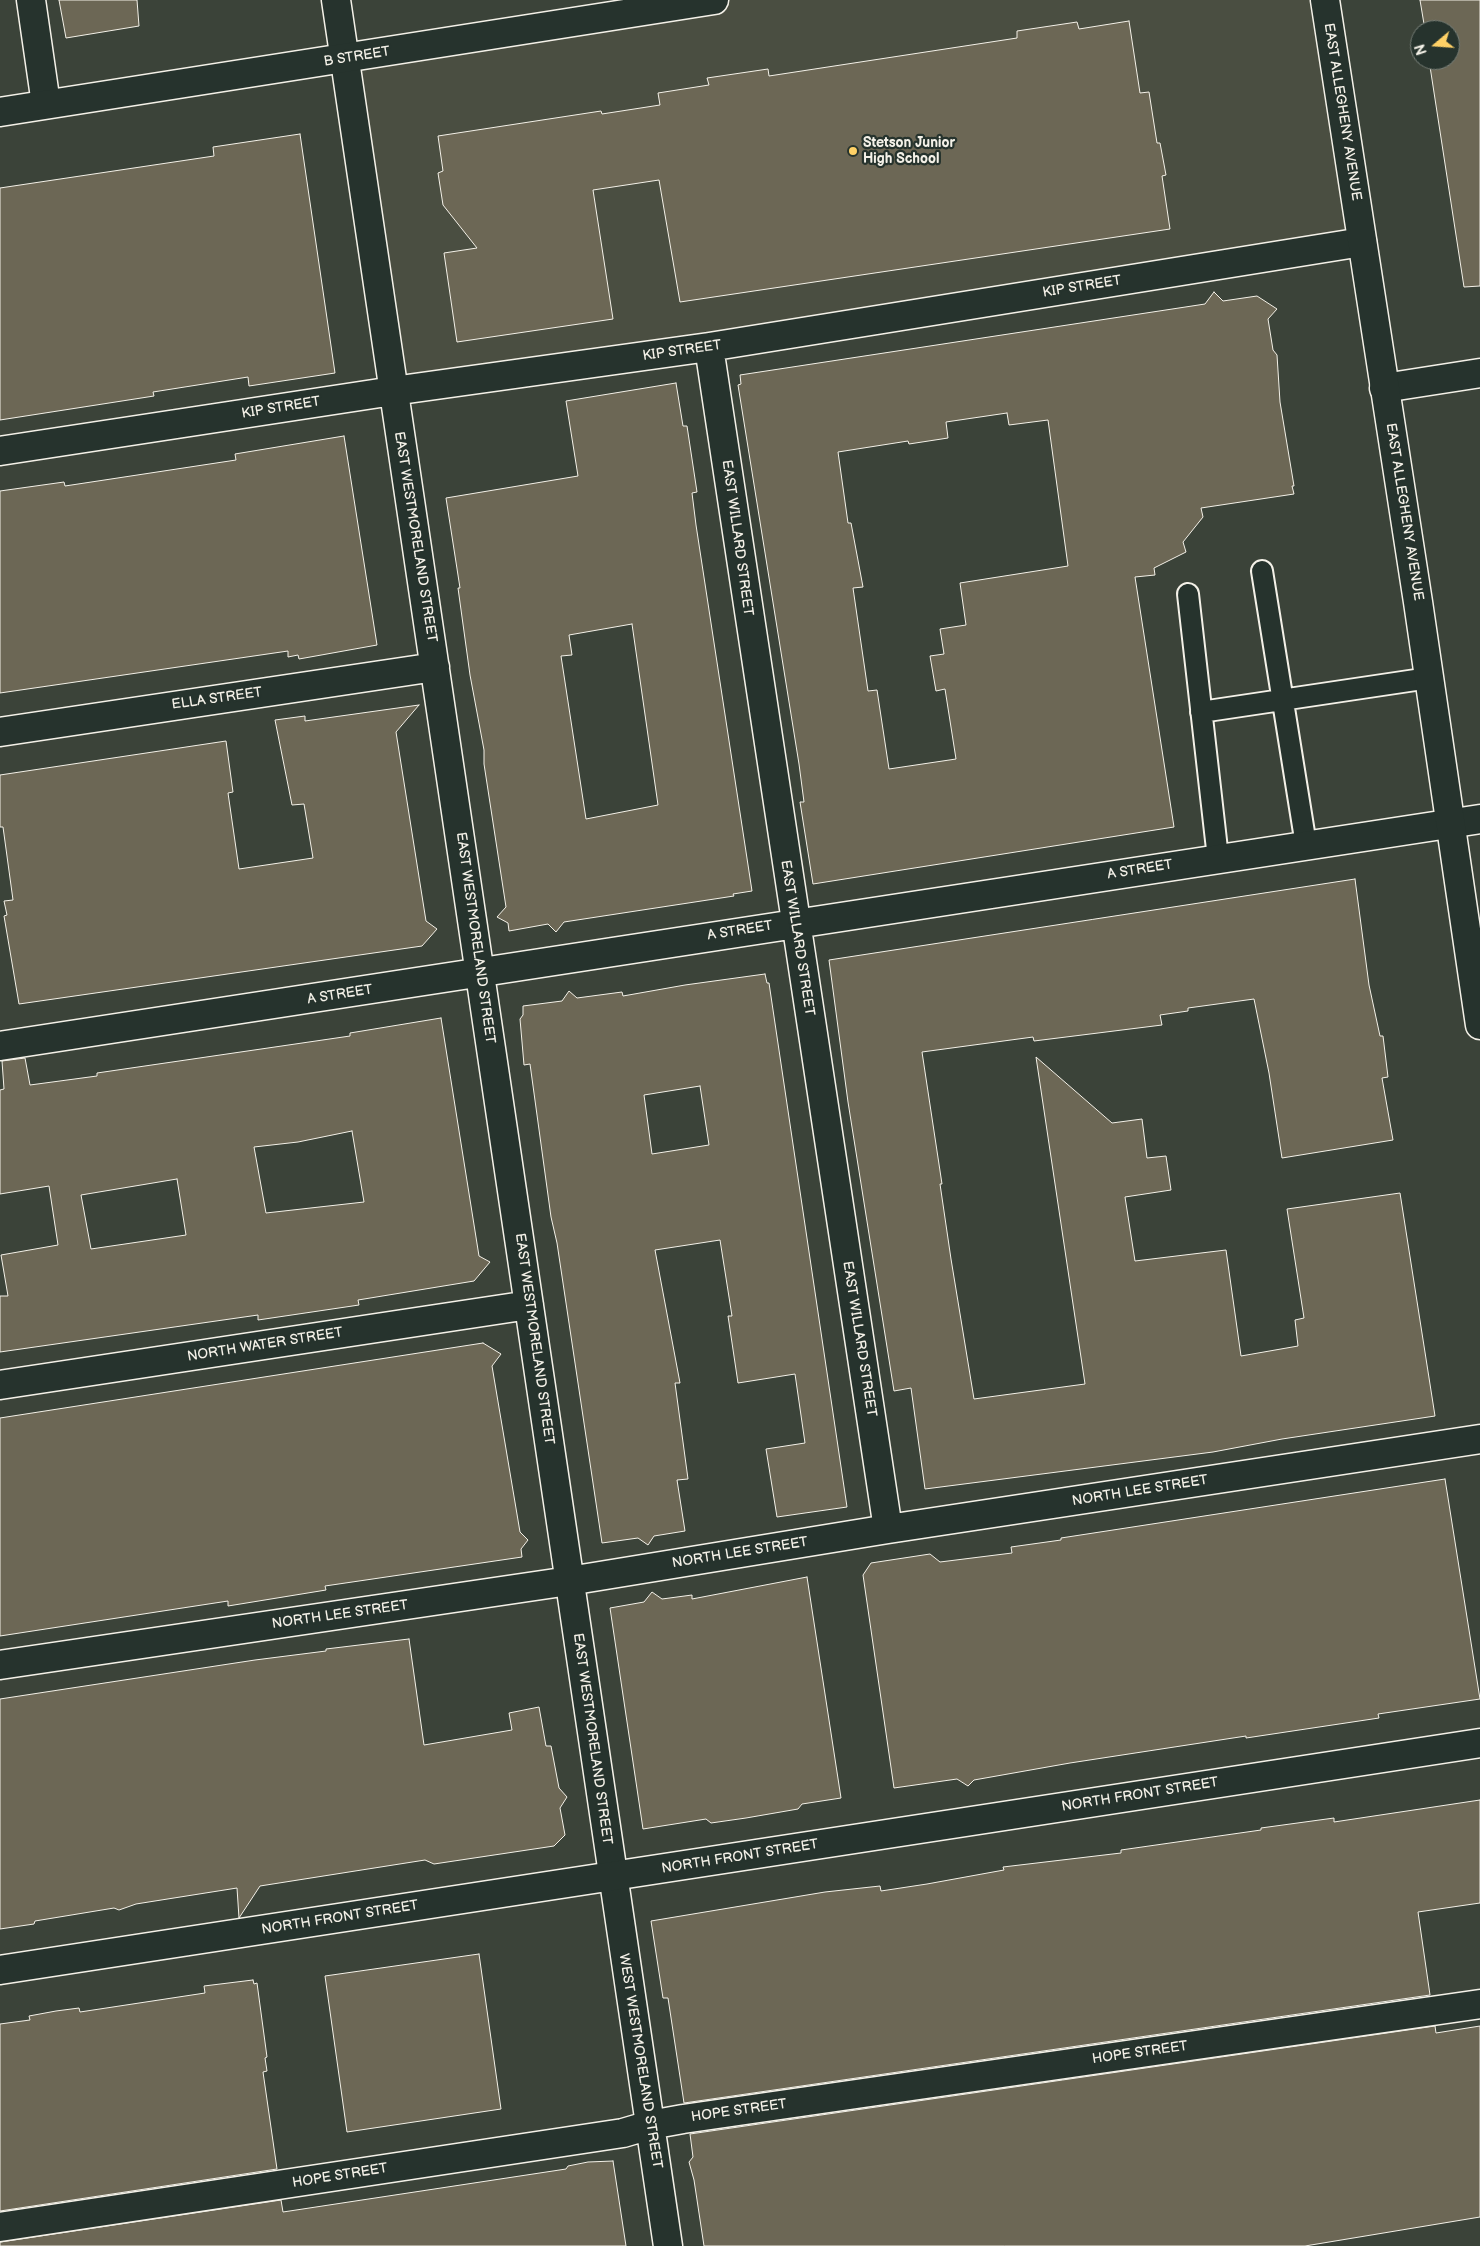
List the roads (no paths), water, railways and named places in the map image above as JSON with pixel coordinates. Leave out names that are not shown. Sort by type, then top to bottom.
[{"type":"street","points":[[31,0],[46,104]]},
{"type":"street","name":"EAST WESTMORELAND STREET","points":[[336,0],[612,1876]]},
{"type":"street","name":"B STREET","points":[[0,112],[714,0]]},
{"type":"street","name":"EAST ALLEGHENY AVENUE","points":[[1324,0],[1429,678],[1480,1024]]},
{"type":"street","name":"KIP STREET","points":[[0,451],[393,391],[709,347],[1362,242]]},
{"type":"street","name":"EAST WILLARD STREET","points":[[709,347],[888,1529]]},
{"type":"street","points":[[1384,388],[1480,373]]},
{"type":"street","name":"ELLA STREET","points":[[0,732],[435,667]]},
{"type":"street","name":"A STREET","points":[[0,1046],[480,974],[795,922],[1480,819]]},
{"type":"street","name":"NORTH WATER STREET","points":[[0,1385],[529,1305]]},
{"type":"street","name":"NORTH LEE STREET","points":[[0,1665],[569,1581],[888,1529],[1480,1440]]},
{"type":"street","name":"NORTH FRONT STREET","points":[[0,1970],[1480,1743]]},
{"type":"street","name":"WEST WESTMORELAND STREET","points":[[612,1876],[668,2246]]},
{"type":"street","name":"HOPE STREET","points":[[0,2228],[623,2133],[650,2125],[1480,2004]]},
{"type":"lane","points":[[1262,571],[1281,700],[1306,845]]},
{"type":"lane","points":[[1188,594],[1218,858]]},
{"type":"lane","points":[[1201,712],[1429,678]]},
{"type":"place","name":"Stetson Junior High School","points":[[853,151]]}]
